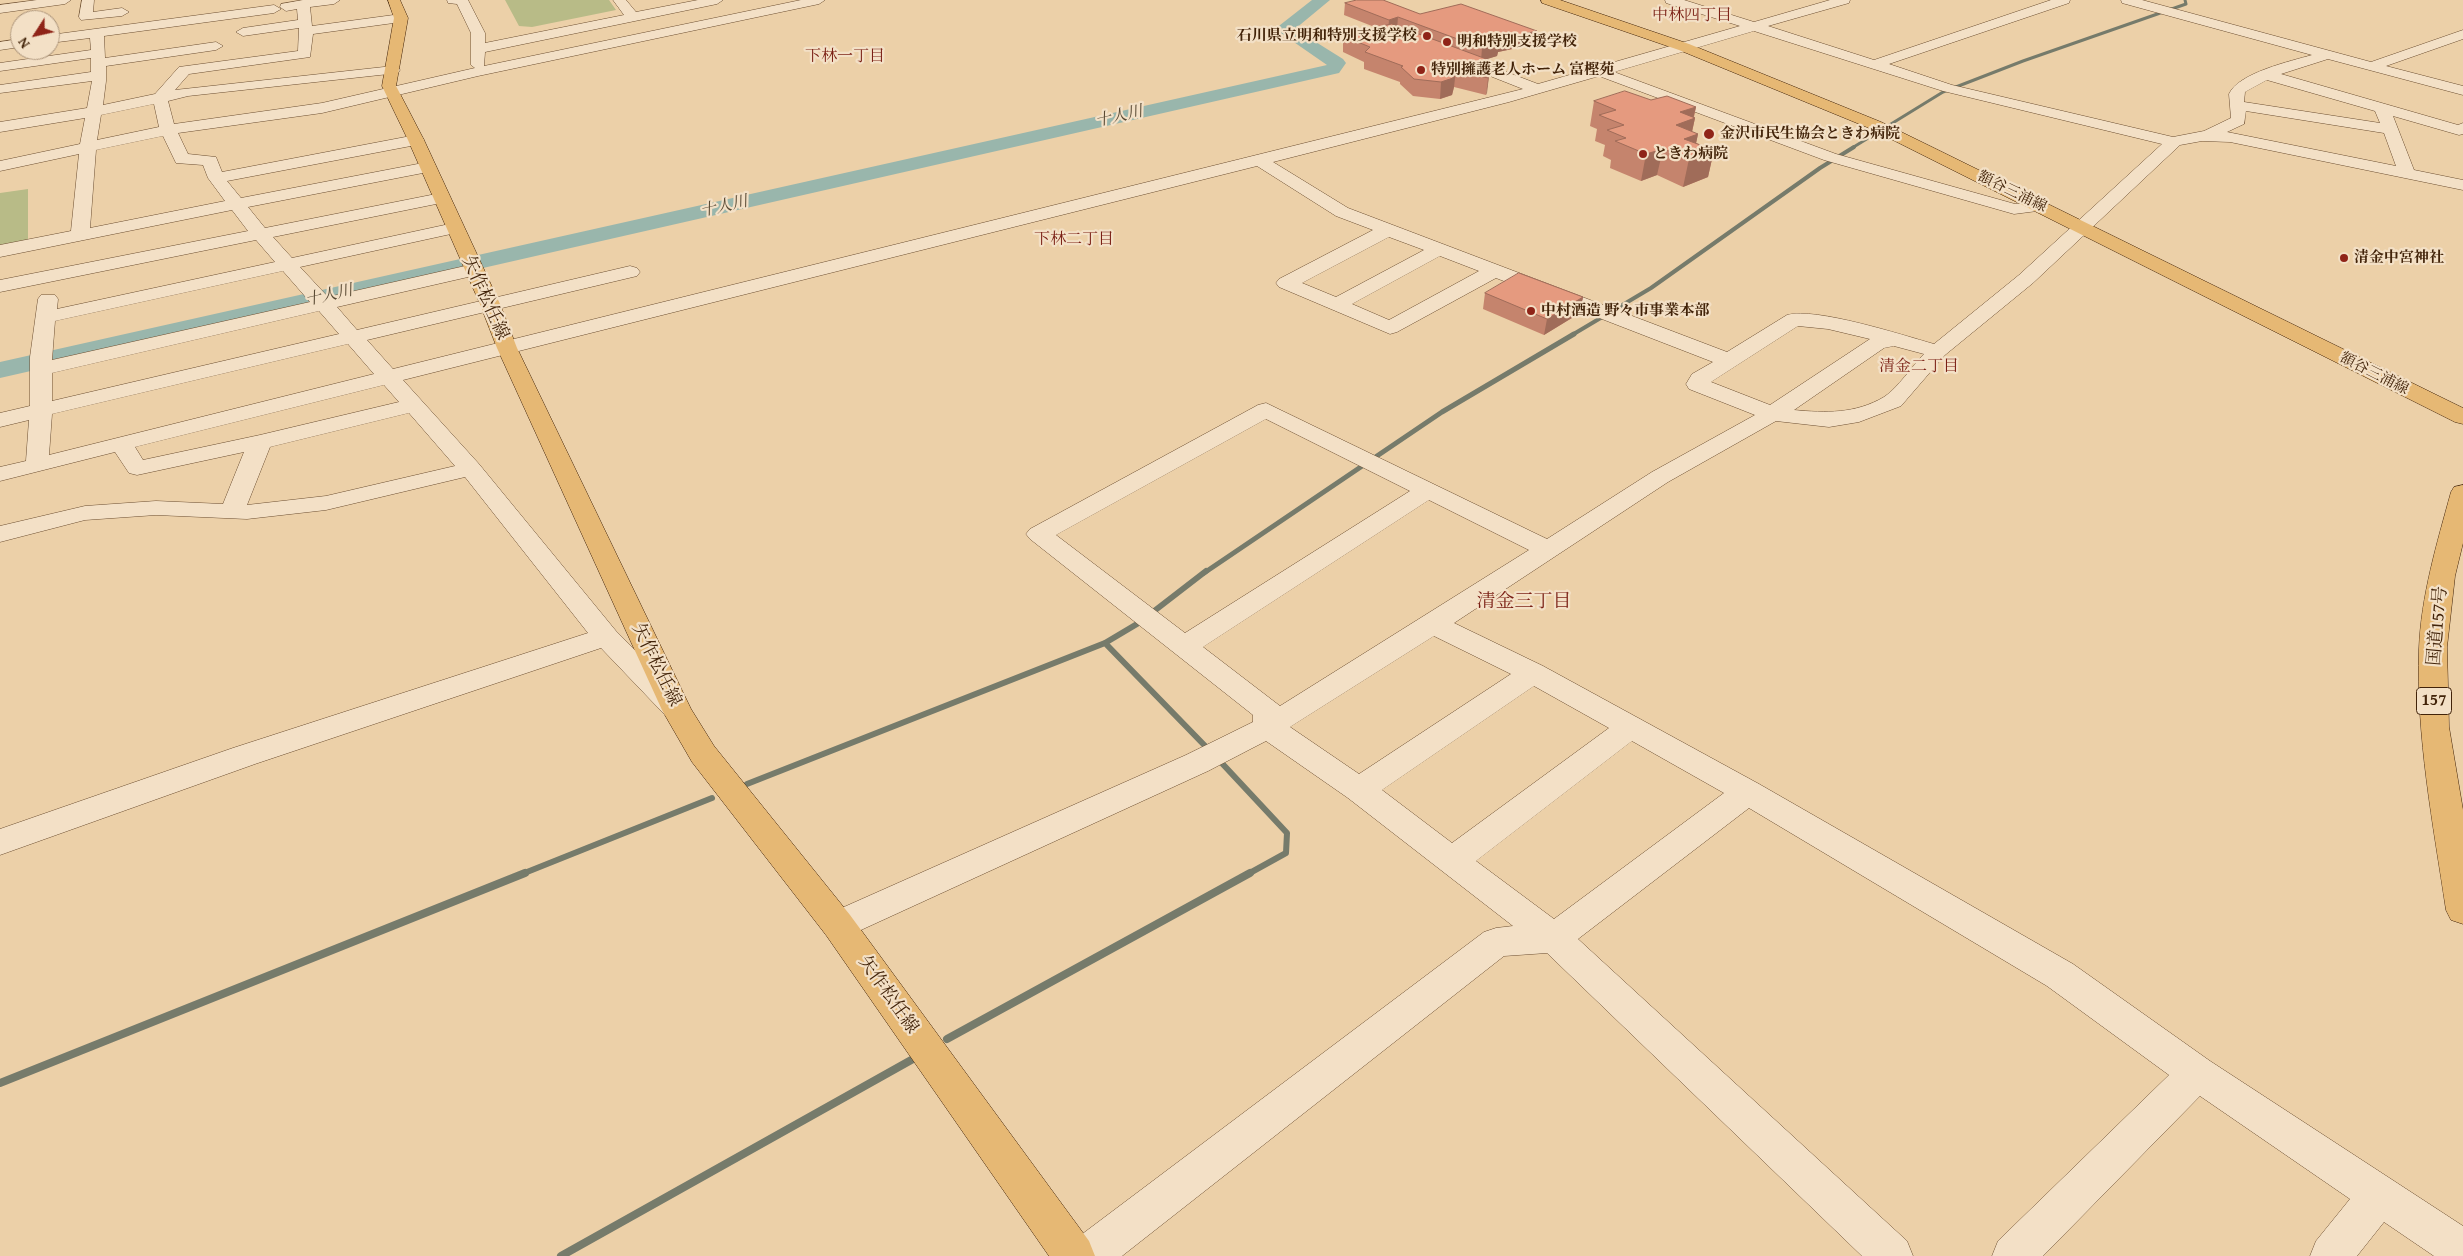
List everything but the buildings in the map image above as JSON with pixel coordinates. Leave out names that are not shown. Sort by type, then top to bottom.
[{"type":"main road","name":"矢作松任線","points":[[394,0],[401,18],[389,86],[408,122],[454,228],[490,304],[507,348],[677,710],[704,754],[838,925],[1074,1256]]},
{"type":"main road","name":"額谷三浦線","points":[[1547,0],[1684,47],[1883,129],[2463,418]]},
{"type":"main road","name":"国道157号","points":[[2463,492],[2442,576],[2433,647],[2434,727],[2463,910]]},
{"type":"street","points":[[0,9],[65,0]]},
{"type":"street","points":[[81,17],[88,0]]},
{"type":"street","points":[[60,38],[244,13],[273,4],[303,4],[334,0]]},
{"type":"street","points":[[461,0],[478,33],[478,72]]},
{"type":"street","points":[[619,0],[633,17]]},
{"type":"street","points":[[0,166],[168,130],[322,108],[478,72],[818,0]]},
{"type":"street","points":[[1671,0],[1954,89],[2174,142]]},
{"type":"street","points":[[1,480],[37,465],[1537,89],[1844,0]]},
{"type":"street","points":[[1876,64],[2064,0]]},
{"type":"street","points":[[2127,0],[2463,90]]},
{"type":"street","points":[[207,18],[208,1]]},
{"type":"street","points":[[478,49],[711,1],[730,19]]},
{"type":"street","points":[[298,80],[305,54],[306,27],[303,4]]},
{"type":"street","points":[[81,17],[133,10]]},
{"type":"street","points":[[244,13],[243,32],[401,18]]},
{"type":"street","points":[[80,235],[98,68],[90,34],[81,17]]},
{"type":"street","points":[[2372,66],[2463,34]]},
{"type":"street","points":[[0,89],[98,68],[233,52],[305,54]]},
{"type":"street","points":[[158,73],[184,70],[233,52]]},
{"type":"street","points":[[1440,52],[1537,89]]},
{"type":"street","points":[[2210,134],[2238,120],[2240,116],[2237,105],[2238,91],[2249,82],[2328,54]]},
{"type":"street","points":[[0,67],[98,68],[116,79]]},
{"type":"street","points":[[160,98],[184,70]]},
{"type":"street","points":[[0,127],[93,112],[160,98],[393,70]]},
{"type":"street","points":[[1600,72],[1837,159],[2014,209],[2039,206]]},
{"type":"street","points":[[2267,75],[2459,130],[2463,128]]},
{"type":"street","points":[[226,122],[265,84]]},
{"type":"street","points":[[160,98],[168,130],[182,159],[210,161],[216,178],[261,235],[354,336],[471,469],[606,637],[677,710]]},
{"type":"street","points":[[2237,105],[2389,129]]},
{"type":"street","points":[[2382,108],[2407,173]]},
{"type":"street","points":[[249,133],[276,115]]},
{"type":"street","points":[[389,126],[408,122]]},
{"type":"street","points":[[1938,351],[1828,323],[1794,319],[1700,379],[1697,384],[1772,414],[1829,420],[1851,417],[1893,401],[1938,351],[2026,278],[2174,142],[2190,136],[2210,134],[2463,185]]},
{"type":"street","points":[[216,178],[416,140]]},
{"type":"street","points":[[1259,160],[1342,212],[1730,360]]},
{"type":"street","points":[[0,251],[428,167]]},
{"type":"street","points":[[0,286],[441,198]]},
{"type":"street","points":[[46,326],[229,296],[227,278],[454,228]]},
{"type":"street","points":[[1388,230],[1286,283],[1390,328],[1494,271]]},
{"type":"street","points":[[37,465],[41,411],[41,363],[46,326],[49,276],[49,240]]},
{"type":"street","points":[[1336,305],[1438,250]]},
{"type":"street","points":[[41,363],[471,264]]},
{"type":"street","points":[[0,420],[630,272]]},
{"type":"street","points":[[838,925],[1207,758],[1259,732],[1434,624],[1546,549],[1660,477],[1746,430],[1877,344],[1893,339]]},
{"type":"street","points":[[122,444],[138,468],[260,442],[414,405]]},
{"type":"street","points":[[1259,732],[1268,711],[1039,534],[1266,410],[1546,549]]},
{"type":"street","points":[[232,511],[260,442]]},
{"type":"street","points":[[0,534],[85,513],[156,508],[247,512],[326,503],[471,469]]},
{"type":"street","points":[[1183,646],[1428,490]]},
{"type":"street","points":[[1434,624],[1533,673],[1748,792],[2060,975],[2197,1073],[2463,1251]]},
{"type":"street","points":[[0,842],[244,756],[606,637]]},
{"type":"street","points":[[1359,790],[1533,673]]},
{"type":"street","points":[[1452,861],[1631,727]]},
{"type":"street","points":[[1259,732],[1359,790],[1554,938],[1892,1256]]},
{"type":"street","points":[[1088,1256],[1496,942],[1554,938],[1748,792]]},
{"type":"street","points":[[2013,1256],[2197,1073]]},
{"type":"street","points":[[2331,1256],[2379,1195]]},
{"type":"green space","points":[[505,0],[609,0],[616,10],[532,27],[519,26]]},
{"type":"green space","points":[[28,189],[28,243],[0,249],[0,193]]},
{"type":"waterway","name":"十人川","points":[[0,370],[1333,69],[1337,63],[1284,29],[1322,0]]},
{"type":"waterway","points":[[1852,148],[1943,92],[2023,61],[2186,4],[2185,0]]},
{"type":"waterway","points":[[1572,335],[1651,288],[1820,168],[1854,147]]},
{"type":"waterway","points":[[1204,573],[1442,412],[1574,334]]},
{"type":"waterway","points":[[1149,615],[1206,571]]},
{"type":"waterway","points":[[1105,643],[1142,621]]},
{"type":"waterway","points":[[747,784],[1105,643]]},
{"type":"waterway","points":[[1105,643],[1210,751]]},
{"type":"waterway","points":[[1218,759],[1287,833],[1286,853],[1248,874]]},
{"type":"waterway","points":[[522,874],[712,798]]},
{"type":"waterway","points":[[0,1083],[525,873]]},
{"type":"waterway","points":[[947,1039],[1250,873]]},
{"type":"waterway","points":[[561,1256],[913,1059]]},
{"type":"place","name":"石川県立明和特別支援学校","points":[[1427,36]]},
{"type":"place","name":"明和特別支援学校","points":[[1447,42]]},
{"type":"place","name":"特別擁護老人ホーム 富樫苑","points":[[1421,70]]},
{"type":"place","name":"金沢市民生協会ときわ病院","points":[[1709,134]]},
{"type":"place","name":"ときわ病院","points":[[1643,154]]},
{"type":"place","name":"清金中宮神社","points":[[2344,258]]},
{"type":"place","name":"中村酒造 野々市事業本部","points":[[1531,311]]},
{"type":"district","name":"中林四丁目","points":[[1692,16]]},
{"type":"district","name":"下林一丁目","points":[[845,57]]},
{"type":"district","name":"下林二丁目","points":[[1074,240]]},
{"type":"district","name":"清金二丁目","points":[[1919,367]]},
{"type":"district","name":"清金三丁目","points":[[1524,602]]}]
